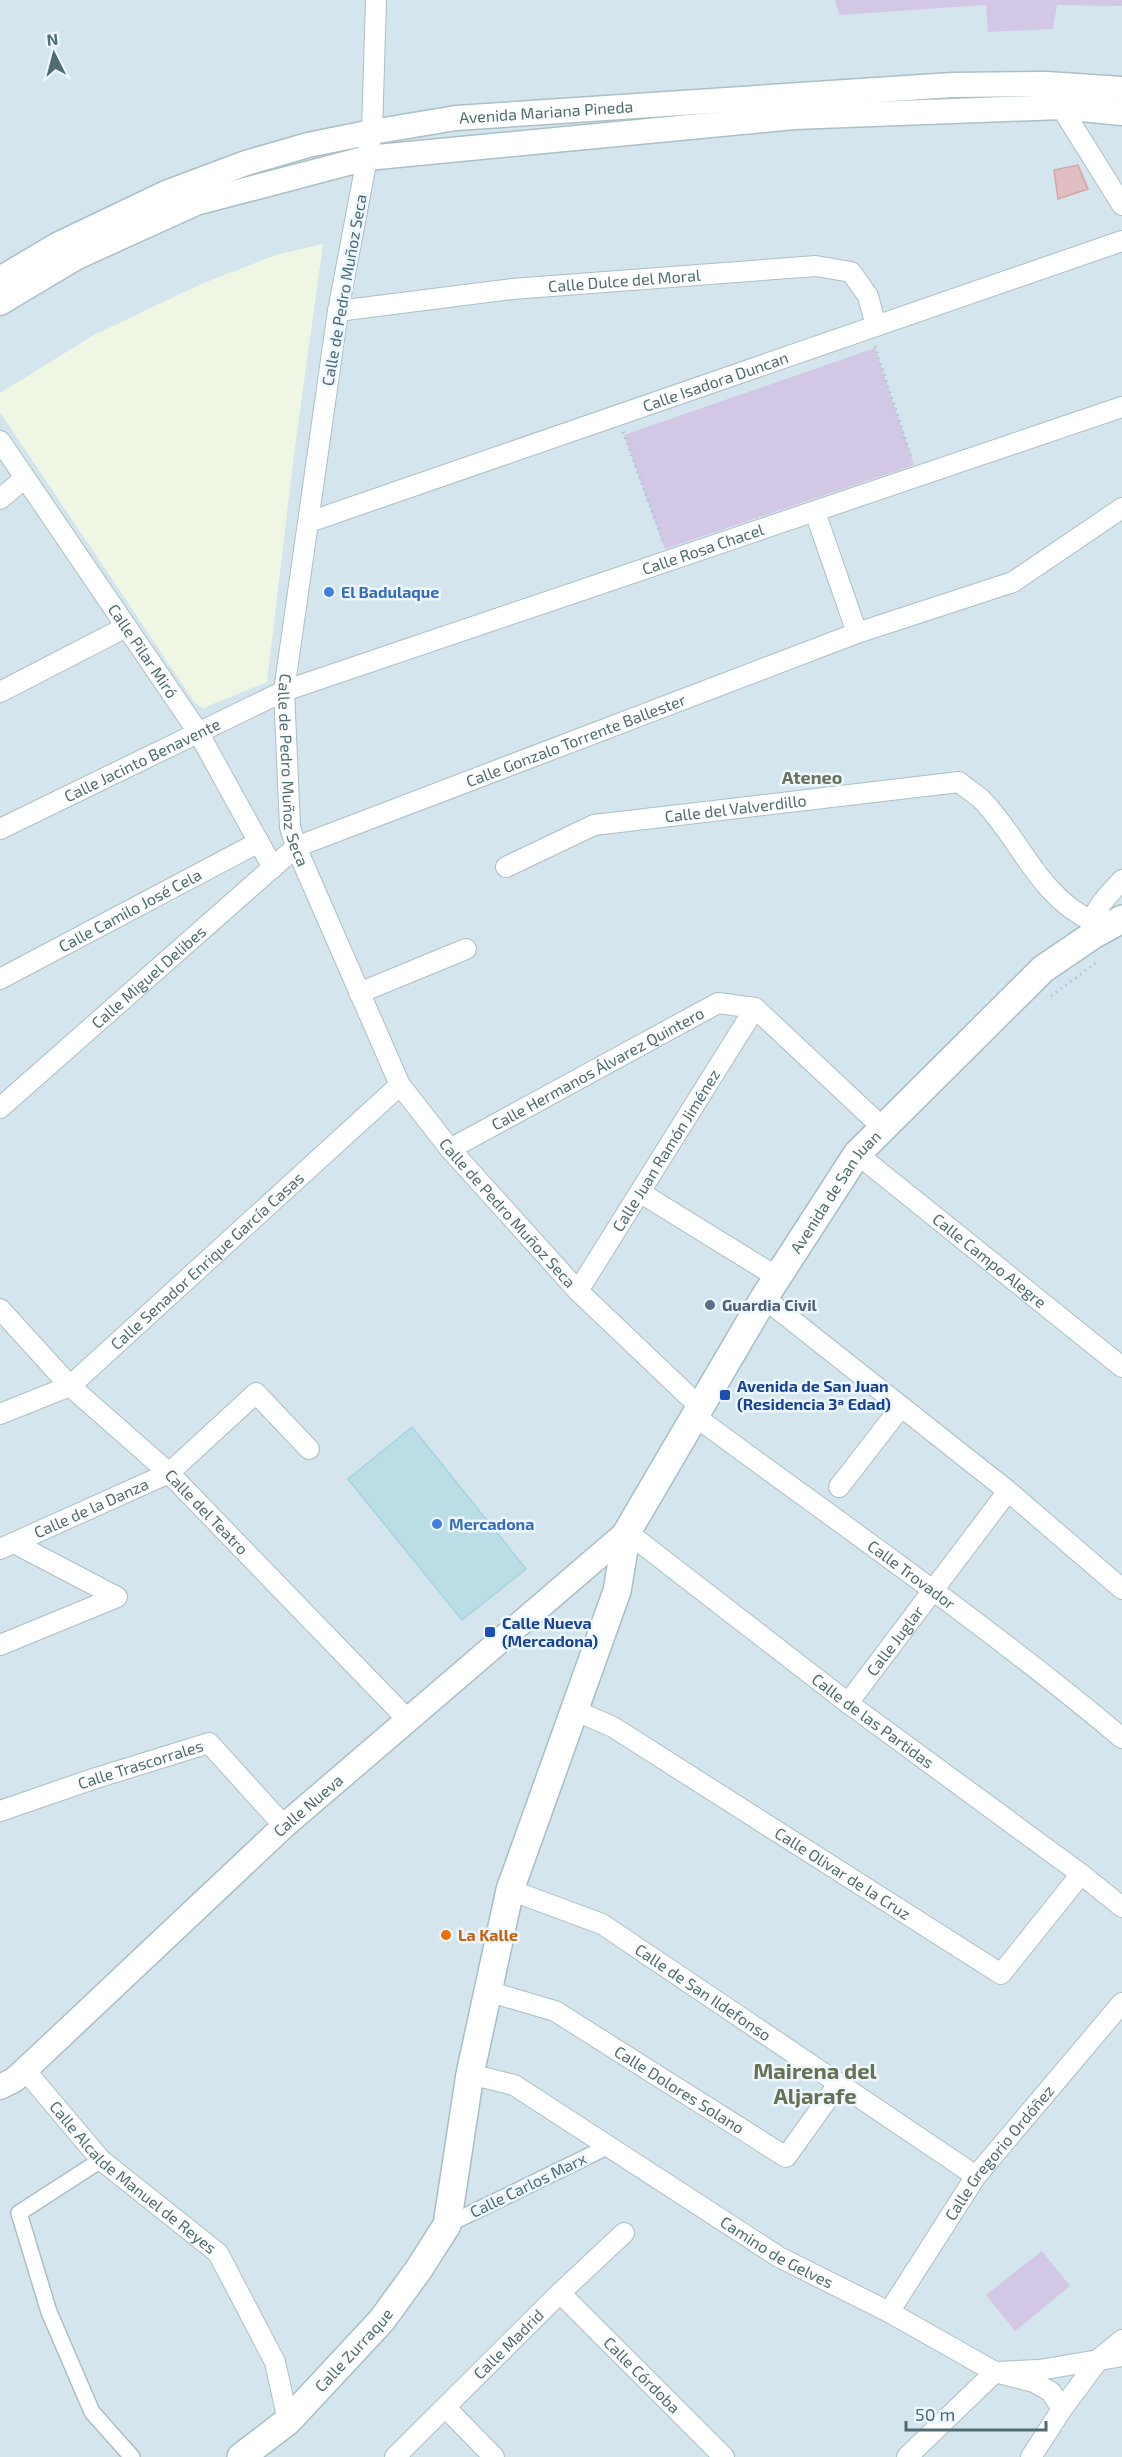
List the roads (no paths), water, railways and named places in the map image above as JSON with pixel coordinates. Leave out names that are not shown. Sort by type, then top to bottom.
[{"type":"main road","name":"Avenida de San Juan","points":[[627,1532],[771,1288],[857,1154],[1043,969],[1092,928],[1122,919]]},
{"type":"main road","points":[[447,2224],[470,2074],[510,1890],[617,1591],[627,1532]]},
{"type":"main road","name":"Calle Zurraque","points":[[241,2457],[288,2421],[382,2320],[419,2269],[447,2224]]},
{"type":"street","name":"Calle de Pedro Muñoz Seca","points":[[376,0],[372,132],[338,310],[284,691],[290,827],[296,847],[400,1085],[450,1149],[578,1291],[698,1412]]},
{"type":"street","name":"Avenida Mariana Pineda","points":[[0,279],[57,245],[166,193],[246,163],[308,145],[372,132],[456,118],[951,85],[1047,84],[1122,89]]},
{"type":"street","points":[[1047,84],[1122,205]]},
{"type":"street","name":"Avenida Mariana Pineda","points":[[0,303],[77,257],[196,204],[367,158],[794,117],[1061,106],[1122,113]]},
{"type":"street","name":"Calle Isadora Duncan","points":[[309,522],[1122,241]]},
{"type":"street","name":"Calle Dulce del Moral","points":[[338,310],[512,289],[816,266],[852,272],[867,296],[876,326]]},
{"type":"street","name":"Calle Rosa Chacel","points":[[284,691],[1122,407]]},
{"type":"street","name":"Calle Pilar Miró","points":[[0,441],[198,732],[273,868]]},
{"type":"street","points":[[0,499],[25,478]]},
{"type":"street","name":"Calle Gonzalo Torrente Ballester","points":[[296,847],[857,633],[1013,582],[1122,508]]},
{"type":"street","points":[[815,512],[857,633]]},
{"type":"street","points":[[0,692],[126,627]]},
{"type":"street","name":"Calle Jacinto Benavente","points":[[0,829],[284,691]]},
{"type":"street","name":"Calle del Valverdillo","points":[[506,867],[594,825],[959,782],[981,800],[1050,891],[1092,928]]},
{"type":"street","name":"Calle Camilo José Cela","points":[[0,979],[259,842]]},
{"type":"street","name":"Calle Miguel Delibes","points":[[0,1108],[296,847]]},
{"type":"street","points":[[1092,928],[1100,904],[1122,880]]},
{"type":"street","points":[[360,993],[466,949]]},
{"type":"street","name":"Calle Hermanos Álvarez Quintero","points":[[450,1149],[718,1003],[755,1008]]},
{"type":"street","points":[[755,1008],[882,1127]]},
{"type":"street","name":"Calle Juan Ramón Jiménez","points":[[578,1291],[755,1008]]},
{"type":"street","name":"Calle Senador Enrique García Casas","points":[[0,1414],[70,1386],[400,1085]]},
{"type":"street","name":"Calle Campo Alegre","points":[[857,1154],[1122,1366]]},
{"type":"street","points":[[641,1193],[771,1288],[901,1407],[1008,1491],[1122,1588]]},
{"type":"street","name":"Calle del Teatro","points":[[0,1309],[70,1386],[169,1473],[407,1719]]},
{"type":"street","name":"Calle de la Danza","points":[[7,1546],[169,1473],[256,1393],[309,1449]]},
{"type":"street","points":[[839,1487],[901,1407]]},
{"type":"street","name":"Calle Trovador","points":[[698,1412],[1082,1704],[1122,1738]]},
{"type":"street","name":"Calle Juglar","points":[[848,1703],[931,1590],[1008,1491]]},
{"type":"street","name":"Calle Nueva","points":[[0,2087],[25,2070],[284,1826],[627,1532]]},
{"type":"street","name":"Calle de las Partidas","points":[[627,1532],[848,1703],[1081,1874],[1122,1907]]},
{"type":"street","points":[[0,1645],[117,1597],[7,1546]]},
{"type":"street","points":[[589,1564],[602,1572],[620,1575]]},
{"type":"street","name":"Calle Olivar de la Cruz","points":[[574,1710],[613,1727],[1001,1974],[1081,1874]]},
{"type":"street","name":"Calle Trascorrales","points":[[0,1811],[209,1743],[284,1826]]},
{"type":"street","name":"Calle de San Ildefonso","points":[[510,1890],[602,1924],[976,2176]]},
{"type":"street","name":"Calle Dolores Solano","points":[[487,1991],[555,2011],[786,2157],[838,2083]]},
{"type":"street","name":"Calle Gregorio Ordóñez","points":[[889,2312],[976,2176],[1122,2003]]},
{"type":"street","name":"Calle Alcalde Manuel de Reyes","points":[[25,2070],[100,2160],[218,2253],[275,2362],[288,2421]]},
{"type":"street","name":"Camino de Gelves","points":[[470,2074],[514,2085],[779,2257],[889,2312],[996,2372],[1034,2382],[1051,2392],[1062,2409]]},
{"type":"street","name":"Calle Carlos Marx","points":[[447,2224],[609,2146]]},
{"type":"street","points":[[100,2160],[19,2213],[49,2312],[92,2412],[132,2457]]},
{"type":"street","name":"Calle Madrid","points":[[395,2457],[560,2293],[624,2233]]},
{"type":"street","name":"Calle Córdoba","points":[[560,2293],[724,2457]]},
{"type":"street","points":[[1031,2457],[1062,2409],[1100,2358],[1122,2340]]},
{"type":"street","points":[[907,2457],[996,2372],[1039,2370],[1122,2356]]},
{"type":"street","points":[[1100,2358],[1122,2371]]},
{"type":"street","points":[[446,2408],[494,2457]]},
{"type":"place","name":"El Badulaque","points":[[329,592]]},
{"type":"place","name":"Guardia Civil","points":[[710,1305]]},
{"type":"place","name":"Avenida de San Juan (Residencia 3ª Edad)","points":[[725,1395]]},
{"type":"place","name":"Mercadona","points":[[437,1524]]},
{"type":"place","name":"Calle Nueva (Mercadona)","points":[[490,1632]]},
{"type":"place","name":"La Kalle","points":[[446,1935]]},
{"type":"district","name":"Ateneo","points":[[812,778]]},
{"type":"district","name":"Mairena del Aljarafe","points":[[815,2084]]}]
